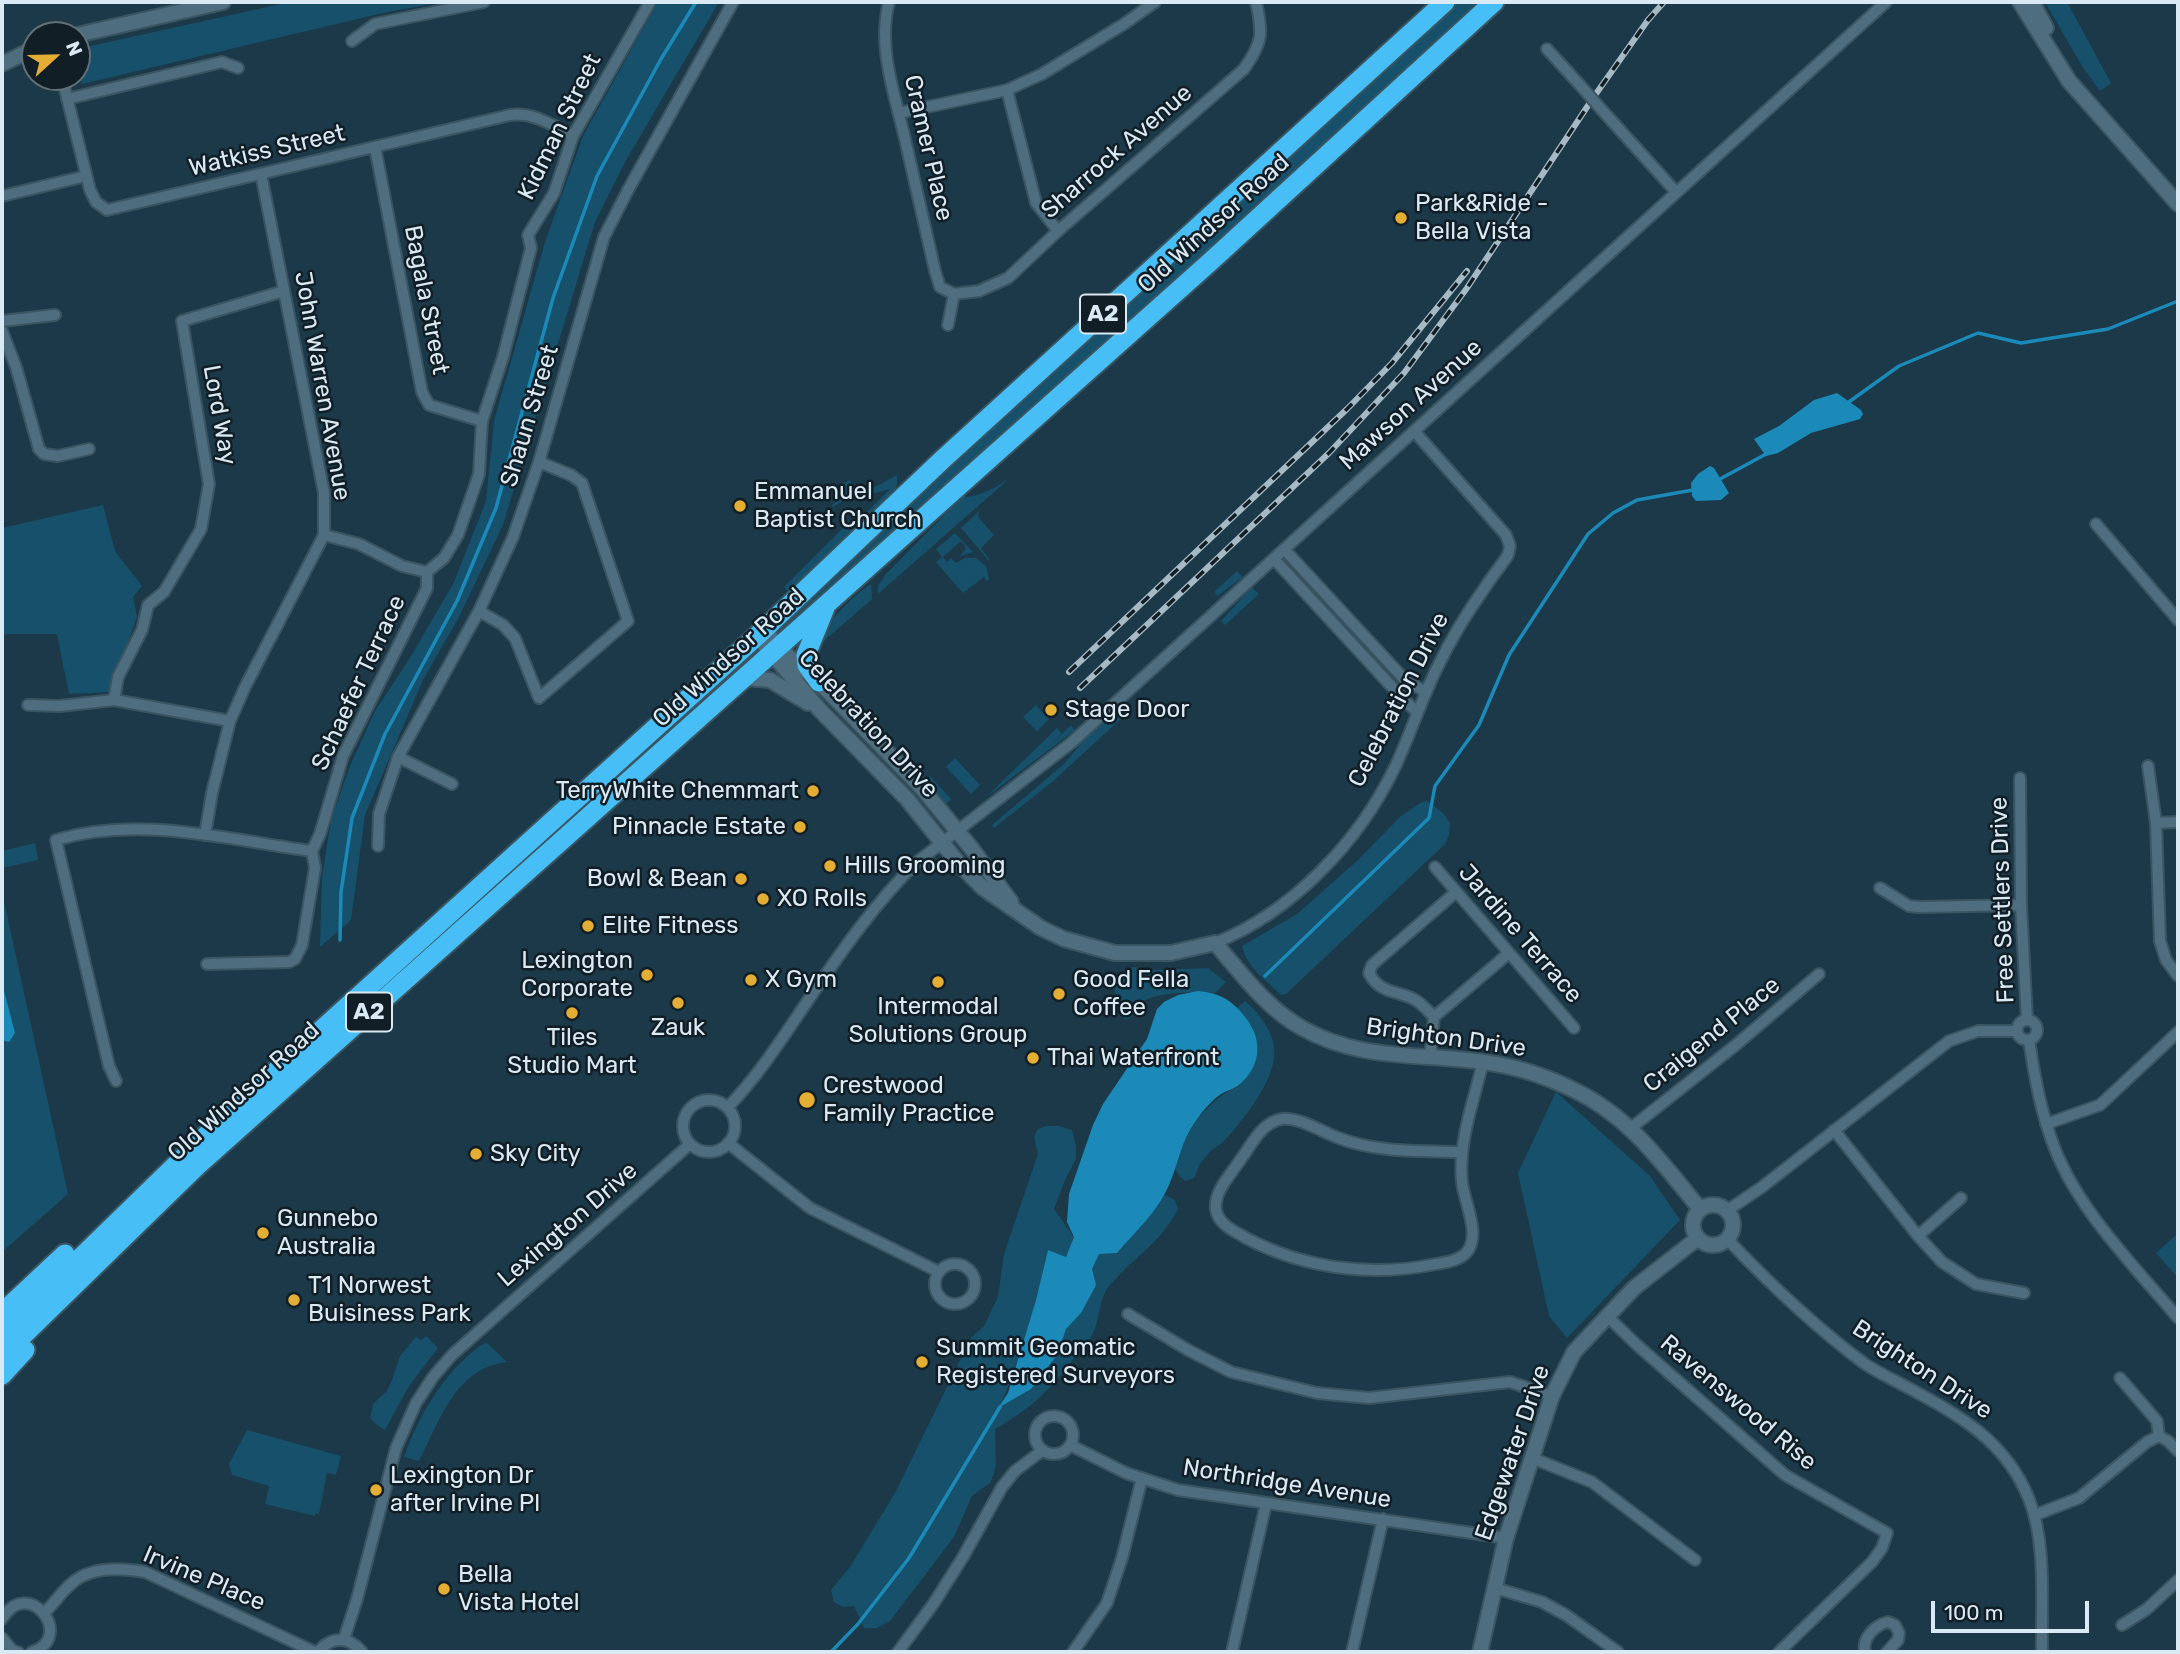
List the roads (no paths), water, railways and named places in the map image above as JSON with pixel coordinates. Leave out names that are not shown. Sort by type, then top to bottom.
[{"type":"highway","name":"Old Windsor Road","points":[[2,1356],[159,1192],[226,1116],[760,633],[942,460],[1445,2]]},
{"type":"highway","name":"Old Windsor Road","points":[[2,1334],[159,1192],[746,678],[1210,262],[1494,2]]},
{"type":"highway","points":[[820,682],[807,665],[806,654],[827,604]]},
{"type":"highway","points":[[2,1314],[89,1231],[159,1192]]},
{"type":"highway","points":[[2,1375],[159,1192]]},
{"type":"street","points":[[91,32],[223,2]]},
{"type":"street","points":[[352,41],[375,24],[484,2]]},
{"type":"street","name":"Kidman Street","points":[[482,421],[503,357],[531,248],[528,235],[554,192],[573,136],[650,2]]},
{"type":"street","name":"Shaun Street","points":[[378,846],[379,814],[398,757],[479,611],[513,537],[539,462],[604,237],[733,2]]},
{"type":"street","name":"Cramer Place","points":[[889,2],[884,21],[884,47],[935,271],[940,287],[954,294]]},
{"type":"street","points":[[899,113],[1007,90],[1042,74],[1155,2]]},
{"type":"street","name":"Sharrock Avenue","points":[[954,294],[979,291],[1008,278],[1244,69],[1258,50],[1262,26],[1256,2]]},
{"type":"street","name":"Mawson Avenue","points":[[959,832],[1071,743],[1886,2]]},
{"type":"street","points":[[2021,2],[2069,81],[2178,204]]},
{"type":"street","points":[[2032,2],[2055,46],[2093,107]]},
{"type":"street","points":[[1547,49],[1676,192]]},
{"type":"street","points":[[2,64],[21,55]]},
{"type":"street","points":[[67,99],[222,62],[238,68]]},
{"type":"street","points":[[1007,90],[1036,204],[1058,232]]},
{"type":"street","name":"Watkiss Street","points":[[65,91],[86,176],[96,202],[107,210],[522,114],[545,121],[573,136]]},
{"type":"street","name":"Bagala Street","points":[[375,147],[422,392],[429,405],[482,421]]},
{"type":"street","name":"John Warren Avenue","points":[[205,835],[212,793],[230,721],[324,535],[324,493],[261,174]]},
{"type":"street","points":[[2,196],[86,176]]},
{"type":"street","name":"Lord Way","points":[[114,700],[118,677],[142,630],[148,605],[164,592],[201,529],[209,484],[182,321],[284,291]]},
{"type":"street","points":[[948,325],[954,294]]},
{"type":"street","points":[[2,321],[55,315]]},
{"type":"street","points":[[2,331],[19,376],[39,449],[44,454],[58,456],[89,449]]},
{"type":"street","points":[[324,535],[359,544],[402,566],[427,572],[444,558],[457,535],[480,474],[482,421]]},
{"type":"street","name":"Celebration Drive","points":[[775,650],[819,709],[901,793],[983,887],[1041,928],[1064,939],[1115,953],[1171,953],[1215,943],[1242,932],[1285,903],[1330,860],[1356,830],[1394,769],[1426,692],[1455,635],[1503,564],[1510,546],[1506,535],[1414,431]]},
{"type":"street","points":[[479,611],[503,625],[515,638],[539,698],[628,621],[582,483],[571,475],[539,462]]},
{"type":"street","points":[[2096,524],[2178,620]]},
{"type":"street","points":[[1284,549],[1405,680],[1426,692]]},
{"type":"street","points":[[1274,559],[1417,712]]},
{"type":"street","name":"Schaefer Terrace","points":[[312,850],[320,834],[343,756],[427,588],[427,572]]},
{"type":"street","points":[[760,633],[775,650]]},
{"type":"street","name":"Celebration Drive","points":[[775,650],[820,682],[921,788],[959,832],[1020,914]]},
{"type":"street","points":[[746,678],[770,680],[819,709]]},
{"type":"street","points":[[28,705],[60,706],[114,700],[230,721]]},
{"type":"street","points":[[398,757],[452,785]]},
{"type":"street","points":[[2148,766],[2156,822],[2160,941],[2166,960],[2178,976]]},
{"type":"street","name":"Free Settlers Drive","points":[[2020,778],[2021,905],[2027,1020]]},
{"type":"street","points":[[2156,822],[2178,822]]},
{"type":"street","points":[[116,1081],[109,1066],[56,840],[99,830],[121,829],[205,835],[312,850],[315,869],[302,945],[295,960],[207,964]]},
{"type":"street","points":[[728,1107],[780,1042],[880,901],[917,862],[959,832]]},
{"type":"street","name":"Jardine Terrace","points":[[1435,867],[1574,1028]]},
{"type":"street","points":[[1880,888],[1909,906],[2021,905]]},
{"type":"street","points":[[1434,1017],[1417,1001],[1383,989],[1373,982],[1369,974],[1372,965],[1456,891]]},
{"type":"street","name":"Brighton Drive","points":[[1215,943],[1270,1003],[1302,1028],[1345,1047],[1399,1057],[1483,1062],[1556,1081],[1597,1103],[1631,1128],[1700,1209]]},
{"type":"street","points":[[1430,1058],[1434,1017],[1509,953]]},
{"type":"street","name":"Craigend Place","points":[[1631,1128],[1737,1044],[1819,974]]},
{"type":"street","points":[[2027,1020],[2034,1023],[2037,1029],[2036,1035],[2029,1040],[2021,1039],[2016,1031],[2018,1024],[2027,1020]]},
{"type":"street","points":[[1728,1210],[1762,1187],[1949,1041],[1978,1031],[2016,1031]]},
{"type":"street","points":[[2046,1124],[2100,1105],[2178,1032]]},
{"type":"street","points":[[2029,1040],[2038,1100],[2056,1152],[2086,1205],[2178,1318]]},
{"type":"street","points":[[1462,1152],[1372,1148],[1293,1120],[1280,1119],[1267,1125],[1257,1137],[1222,1188],[1216,1206],[1223,1224],[1249,1239],[1278,1252],[1328,1266],[1363,1270],[1399,1269],[1451,1261],[1465,1253],[1471,1245],[1472,1233],[1462,1184],[1462,1152],[1483,1062]]},
{"type":"street","points":[[705,1100],[728,1107],[735,1128],[728,1143],[721,1149],[704,1152],[690,1144],[684,1132],[684,1122],[690,1108],[705,1100]]},
{"type":"street","points":[[1834,1130],[1918,1236],[1942,1262],[1976,1283],[2024,1293]]},
{"type":"street","points":[[728,1143],[810,1208],[939,1272]]},
{"type":"street","name":"Lexington Drive","points":[[344,1639],[396,1448],[416,1403],[433,1377],[452,1355],[690,1144]]},
{"type":"street","points":[[1918,1236],[1961,1198]]},
{"type":"street","points":[[1717,1205],[1728,1210],[1734,1225],[1728,1240],[1712,1245],[1698,1238],[1693,1220],[1700,1209],[1717,1205]]},
{"type":"street","name":"Edgewater Drive","points":[[1480,1652],[1506,1538],[1552,1396],[1574,1352],[1634,1288],[1698,1238]]},
{"type":"street","name":"Brighton Drive","points":[[1728,1240],[1798,1311],[1868,1367],[1959,1416],[1982,1433],[2014,1471],[2035,1515],[2040,1546],[2042,1652]]},
{"type":"street","points":[[1128,1314],[1188,1350],[1231,1371],[1317,1393],[1369,1398],[1510,1382],[1552,1396]]},
{"type":"street","name":"Ravenswood Rise","points":[[1606,1315],[1785,1475],[1887,1533],[1882,1548],[1872,1562],[1779,1652]]},
{"type":"street","points":[[2120,1378],[2157,1421],[2160,1436],[2178,1451]]},
{"type":"street","points":[[1050,1416],[1063,1418],[1073,1432],[1070,1445],[1058,1453],[1043,1450],[1037,1444],[1035,1431],[1039,1423],[1050,1416]]},
{"type":"street","points":[[2035,1515],[2079,1498],[2147,1442],[2160,1436]]},
{"type":"street","name":"Northridge Avenue","points":[[1070,1445],[1126,1473],[1178,1490],[1506,1538]]},
{"type":"street","points":[[916,1652],[901,1648],[963,1557],[1002,1487],[1015,1471],[1043,1450]]},
{"type":"street","points":[[1532,1458],[1592,1482],[1695,1560]]},
{"type":"street","points":[[1073,1652],[1107,1604],[1122,1558],[1142,1478]]},
{"type":"street","points":[[1232,1652],[1266,1504]]},
{"type":"street","points":[[1352,1652],[1383,1519]]},
{"type":"street","name":"Irvine Place","points":[[44,1612],[71,1583],[88,1575],[120,1568],[145,1572],[317,1652]]},
{"type":"street","points":[[2122,1625],[2147,1609],[2178,1580]]},
{"type":"street","points":[[1495,1588],[1542,1602],[1566,1615],[1618,1652]]},
{"type":"street","points":[[2,1619],[8,1610],[18,1604],[33,1604],[44,1612],[49,1621],[50,1632],[42,1647],[32,1652]]},
{"type":"street","points":[[1865,1652],[1866,1639],[1880,1625],[1888,1622],[1895,1625],[1899,1633],[1898,1640],[1887,1652]]},
{"type":"street","points":[[2,1637],[13,1651],[18,1652]]},
{"type":"street","points":[[317,1652],[327,1643],[344,1639],[362,1652]]},
{"type":"waterway","points":[[340,940],[341,892],[352,818],[385,734],[457,601],[496,508],[553,298],[597,176],[661,59],[696,2]]},
{"type":"waterway","points":[[1846,404],[1899,366],[1978,333],[2021,343],[2108,329],[2178,301]]},
{"type":"waterway","points":[[1720,479],[1768,453]]},
{"type":"waterway","points":[[1265,976],[1429,818],[1435,786],[1479,725],[1509,655],[1588,534],[1613,513],[1637,500],[1693,490]]},
{"type":"waterway","points":[[831,1652],[858,1624],[909,1558],[1000,1407]]},
{"type":"railway","points":[[1080,688],[1329,453],[1404,373],[1467,288],[1593,98],[1648,20],[1664,2]]},
{"type":"railway","points":[[1069,672],[1347,409],[1392,363],[1467,271]]},
{"type":"place","name":"Park&Ride - Bella Vista","points":[[1401,218]]},
{"type":"place","name":"Emmanuel Baptist Church","points":[[740,506]]},
{"type":"place","name":"Stage Door","points":[[1051,710]]},
{"type":"place","name":"TerryWhite Chemmart","points":[[813,791]]},
{"type":"place","name":"Pinnacle Estate","points":[[800,827]]},
{"type":"place","name":"Hills Grooming","points":[[830,866]]},
{"type":"place","name":"Bowl & Bean","points":[[741,879]]},
{"type":"place","name":"XO Rolls","points":[[763,899]]},
{"type":"place","name":"Elite Fitness","points":[[588,926]]},
{"type":"place","name":"Lexington Corporate","points":[[647,975]]},
{"type":"place","name":"X Gym","points":[[751,980]]},
{"type":"place","name":"Intermodal Solutions Group","points":[[938,982]]},
{"type":"place","name":"Good Fella Coffee","points":[[1059,994]]},
{"type":"place","name":"Zauk","points":[[678,1003]]},
{"type":"place","name":"Tiles Studio Mart","points":[[572,1013]]},
{"type":"place","name":"Thai Waterfront","points":[[1033,1058]]},
{"type":"place","name":"Crestwood Family Practice","points":[[807,1100]]},
{"type":"place","name":"Sky City","points":[[476,1154]]},
{"type":"place","name":"Gunnebo Australia","points":[[263,1233]]},
{"type":"place","name":"T1 Norwest Buisiness Park","points":[[294,1300]]},
{"type":"place","name":"Summit Geomatic Registered Surveyors","points":[[922,1362]]},
{"type":"place","name":"Lexington Dr after Irvine Pl","points":[[376,1490]]},
{"type":"place","name":"Bella Vista Hotel","points":[[444,1589]]}]
